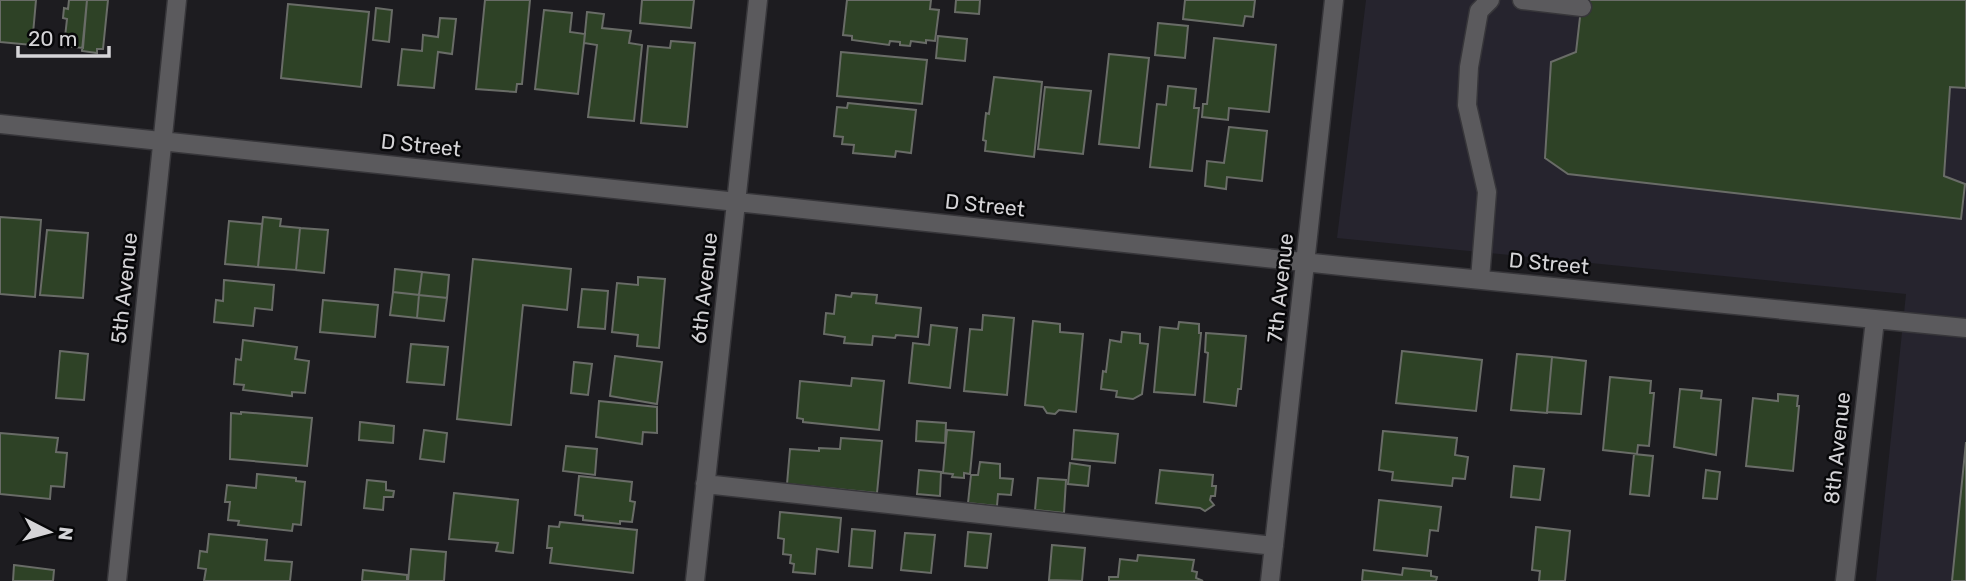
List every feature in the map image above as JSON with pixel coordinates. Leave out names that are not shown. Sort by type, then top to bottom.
[{"type":"street","name":"5th Avenue","points":[[117,581],[177,0]]},
{"type":"street","name":"6th Avenue","points":[[695,581],[758,0]]},
{"type":"street","name":"7th Avenue","points":[[1270,581],[1334,0]]},
{"type":"street","points":[[1480,279],[1487,192],[1467,105],[1469,67],[1479,11],[1490,0]]},
{"type":"street","points":[[1522,0],[1581,7]]},
{"type":"street","name":"D Street","points":[[0,124],[1966,328]]},
{"type":"street","name":"8th Avenue","points":[[1845,581],[1875,320]]},
{"type":"street","points":[[705,484],[1274,546]]},
{"type":"shaded area","points":[[1366,0],[1966,0],[1966,581],[1876,581],[1906,294],[1337,238]]},
{"type":"building","points":[[0,0],[36,0],[32,45],[0,42]]},
{"type":"building","points":[[69,0],[87,0],[83,48],[64,46],[67,19],[63,18],[64,8],[68,9]]},
{"type":"building","points":[[87,0],[108,0],[103,49],[97,49],[97,53],[82,51]]},
{"type":"building","points":[[485,0],[530,0],[522,84],[517,84],[516,92],[476,89]]},
{"type":"building","points":[[642,0],[694,0],[691,28],[640,23]]},
{"type":"building","points":[[847,0],[931,0],[930,9],[939,10],[935,41],[911,41],[910,46],[900,45],[900,42],[890,41],[889,45],[852,40],[852,36],[843,35]]},
{"type":"building","points":[[956,0],[980,0],[979,14],[955,12]]},
{"type":"building","points":[[1185,0],[1255,0],[1253,17],[1245,16],[1243,26],[1183,19]]},
{"type":"building","points":[[1582,0],[1966,0],[1966,88],[1950,87],[1944,176],[1965,184],[1961,219],[1568,174],[1545,158],[1551,62],[1576,52]]},
{"type":"building","points":[[288,4],[369,12],[361,87],[281,78]]},
{"type":"building","points":[[376,8],[392,10],[389,42],[373,40]]},
{"type":"building","points":[[544,10],[572,13],[570,32],[585,34],[578,94],[535,89]]},
{"type":"building","points":[[587,12],[604,14],[602,28],[631,31],[629,43],[642,45],[634,121],[588,117],[597,45],[584,43]]},
{"type":"building","points":[[440,18],[456,19],[452,54],[438,52],[434,88],[398,85],[402,49],[422,51],[423,35],[438,37]]},
{"type":"building","points":[[1158,23],[1188,26],[1185,58],[1155,55]]},
{"type":"building","points":[[938,36],[967,39],[965,61],[936,58]]},
{"type":"building","points":[[1214,38],[1276,45],[1269,112],[1229,108],[1228,120],[1202,117],[1203,104],[1207,104]]},
{"type":"building","points":[[671,41],[695,43],[687,127],[641,123],[648,46],[670,48]]},
{"type":"building","points":[[841,52],[927,60],[922,104],[837,96]]},
{"type":"building","points":[[1109,54],[1149,58],[1139,148],[1099,144]]},
{"type":"building","points":[[994,77],[1042,82],[1034,157],[985,151],[986,141],[983,140],[986,113],[989,114]]},
{"type":"building","points":[[1168,86],[1196,89],[1194,108],[1199,108],[1192,171],[1150,167],[1157,104],[1166,105]]},
{"type":"building","points":[[1045,87],[1091,91],[1083,154],[1038,149]]},
{"type":"building","points":[[848,103],[916,110],[911,153],[896,151],[895,157],[853,153],[854,145],[842,144],[843,137],[834,136],[837,107],[847,108]]},
{"type":"building","points":[[1229,127],[1267,131],[1262,181],[1227,177],[1226,189],[1205,186],[1207,161],[1224,163]]},
{"type":"building","points":[[0,217],[41,220],[35,297],[0,294]]},
{"type":"building","points":[[263,217],[281,219],[280,226],[300,228],[296,270],[258,267]]},
{"type":"building","points":[[229,221],[262,224],[258,267],[225,264]]},
{"type":"building","points":[[300,228],[328,230],[324,273],[296,270]]},
{"type":"building","points":[[47,230],[88,233],[83,298],[40,295]]},
{"type":"building","points":[[473,259],[571,269],[567,310],[523,305],[511,425],[457,419]]},
{"type":"building","points":[[395,269],[422,272],[419,295],[393,292]]},
{"type":"building","points":[[422,272],[449,275],[447,298],[419,295]]},
{"type":"building","points":[[638,277],[665,279],[659,348],[637,346],[638,335],[612,332],[617,283],[638,285]]},
{"type":"building","points":[[224,280],[274,285],[272,310],[255,308],[253,326],[214,322],[216,300],[223,301]]},
{"type":"building","points":[[582,289],[608,291],[605,329],[578,327]]},
{"type":"building","points":[[393,292],[419,295],[417,318],[390,315]]},
{"type":"building","points":[[852,293],[877,295],[876,303],[921,308],[918,337],[873,336],[872,345],[844,343],[845,337],[824,334],[826,313],[834,314],[836,295],[851,297]]},
{"type":"building","points":[[419,295],[447,298],[444,321],[417,318]]},
{"type":"building","points":[[323,300],[378,305],[375,337],[320,332]]},
{"type":"building","points":[[983,315],[1014,318],[1007,395],[964,391],[970,329],[982,330]]},
{"type":"building","points":[[1033,321],[1060,324],[1060,332],[1083,334],[1076,412],[1059,410],[1055,414],[1047,413],[1043,407],[1025,405]]},
{"type":"building","points":[[1179,322],[1199,324],[1201,333],[1195,395],[1154,392],[1160,327],[1178,329]]},
{"type":"building","points":[[931,325],[957,328],[950,388],[909,383],[913,343],[929,345]]},
{"type":"building","points":[[1122,332],[1140,334],[1140,343],[1148,344],[1142,394],[1133,399],[1116,397],[1117,391],[1101,389],[1110,340],[1121,342]]},
{"type":"building","points":[[1206,333],[1246,336],[1241,389],[1238,389],[1236,406],[1204,402],[1208,353],[1205,352]]},
{"type":"building","points":[[243,340],[297,347],[295,359],[309,361],[305,393],[292,392],[292,396],[243,390],[244,385],[234,384],[236,359],[241,360]]},
{"type":"building","points":[[411,344],[448,347],[444,385],[407,382]]},
{"type":"building","points":[[60,351],[88,354],[84,400],[56,398]]},
{"type":"building","points":[[1402,351],[1482,360],[1476,411],[1396,403]]},
{"type":"building","points":[[1517,354],[1552,357],[1547,413],[1511,410]]},
{"type":"building","points":[[615,356],[662,362],[657,404],[610,396]]},
{"type":"building","points":[[1552,357],[1586,361],[1581,414],[1547,412]]},
{"type":"building","points":[[574,362],[592,364],[588,395],[571,393]]},
{"type":"building","points":[[1610,377],[1651,381],[1650,393],[1654,393],[1649,446],[1638,445],[1637,454],[1603,450]]},
{"type":"building","points":[[852,378],[884,381],[879,430],[803,422],[803,419],[797,418],[800,381],[851,386]]},
{"type":"building","points":[[1680,389],[1702,391],[1701,398],[1721,400],[1716,455],[1674,447]]},
{"type":"building","points":[[1778,394],[1798,396],[1793,471],[1746,466],[1753,398],[1778,401]]},
{"type":"building","points":[[599,401],[657,407],[657,433],[643,432],[642,444],[596,437]]},
{"type":"building","points":[[231,413],[312,418],[307,466],[230,459]]},
{"type":"building","points":[[917,421],[946,423],[945,443],[916,441]]},
{"type":"building","points":[[360,422],[394,426],[393,443],[359,440]]},
{"type":"building","points":[[424,430],[447,433],[444,462],[420,459]]},
{"type":"building","points":[[947,430],[974,432],[970,474],[964,473],[964,478],[943,473]]},
{"type":"building","points":[[1074,430],[1118,434],[1115,463],[1072,459]]},
{"type":"building","points":[[1383,431],[1457,438],[1455,455],[1468,457],[1465,479],[1453,478],[1452,486],[1392,480],[1393,472],[1379,470]]},
{"type":"building","points":[[0,433],[58,438],[56,452],[67,453],[64,487],[51,486],[50,499],[0,494]]},
{"type":"building","points":[[841,438],[882,441],[877,493],[787,484],[790,449],[840,449]]},
{"type":"building","points":[[1966,442],[1966,581],[1952,581]]},
{"type":"building","points":[[566,446],[597,449],[595,475],[563,471]]},
{"type":"building","points":[[1634,454],[1653,456],[1649,496],[1630,494]]},
{"type":"building","points":[[980,462],[1000,464],[1000,478],[1013,479],[1011,495],[998,494],[997,506],[968,503],[971,475],[978,475]]},
{"type":"building","points":[[1070,463],[1090,466],[1088,486],[1068,484]]},
{"type":"building","points":[[1514,466],[1544,469],[1540,500],[1511,497]]},
{"type":"building","points":[[919,470],[941,472],[940,496],[917,494]]},
{"type":"building","points":[[1160,470],[1213,475],[1215,496],[1211,496],[1210,500],[1214,505],[1205,511],[1200,508],[1156,503]]},
{"type":"building","points":[[1706,470],[1720,472],[1717,499],[1703,498]]},
{"type":"building","points":[[257,474],[296,478],[296,481],[305,482],[301,525],[293,524],[292,531],[238,525],[239,521],[228,520],[230,502],[225,502],[227,485],[256,488]]},
{"type":"building","points":[[579,476],[632,482],[630,501],[635,502],[632,522],[620,521],[620,524],[583,520],[583,516],[575,515]]},
{"type":"building","points":[[1038,478],[1066,480],[1064,513],[1035,510]]},
{"type":"building","points":[[367,480],[386,482],[386,490],[394,491],[393,497],[384,497],[383,510],[364,508]]},
{"type":"building","points":[[454,493],[518,500],[513,553],[496,551],[498,543],[449,539]]},
{"type":"building","points":[[1379,500],[1441,507],[1438,531],[1430,530],[1427,556],[1374,550]]},
{"type":"building","points":[[780,512],[841,518],[838,552],[817,549],[815,574],[793,572],[791,555],[783,554],[784,539],[778,538]]},
{"type":"building","points":[[560,522],[637,530],[633,573],[550,563],[552,548],[547,548],[549,526],[559,527]]},
{"type":"building","points":[[1536,527],[1570,531],[1565,581],[1539,581],[1540,571],[1532,570]]},
{"type":"building","points":[[852,529],[875,531],[872,568],[849,566]]},
{"type":"building","points":[[968,532],[991,534],[987,568],[965,566]]},
{"type":"building","points":[[905,533],[935,535],[931,573],[901,570]]},
{"type":"building","points":[[209,534],[267,540],[265,560],[292,562],[290,581],[204,581],[206,569],[198,568],[200,551],[207,552]]},
{"type":"building","points":[[1052,545],[1085,548],[1082,581],[1049,580]]},
{"type":"building","points":[[411,549],[446,552],[444,581],[408,581]]},
{"type":"building","points":[[1138,555],[1194,560],[1192,571],[1197,572],[1196,578],[1203,581],[1109,581],[1109,577],[1118,577],[1120,559],[1137,561]]},
{"type":"building","points":[[14,565],[54,570],[53,581],[13,581]]},
{"type":"building","points":[[1403,568],[1431,571],[1431,576],[1437,577],[1436,581],[1362,581],[1363,570],[1402,575]]},
{"type":"building","points":[[363,570],[407,575],[407,581],[362,581]]}]
